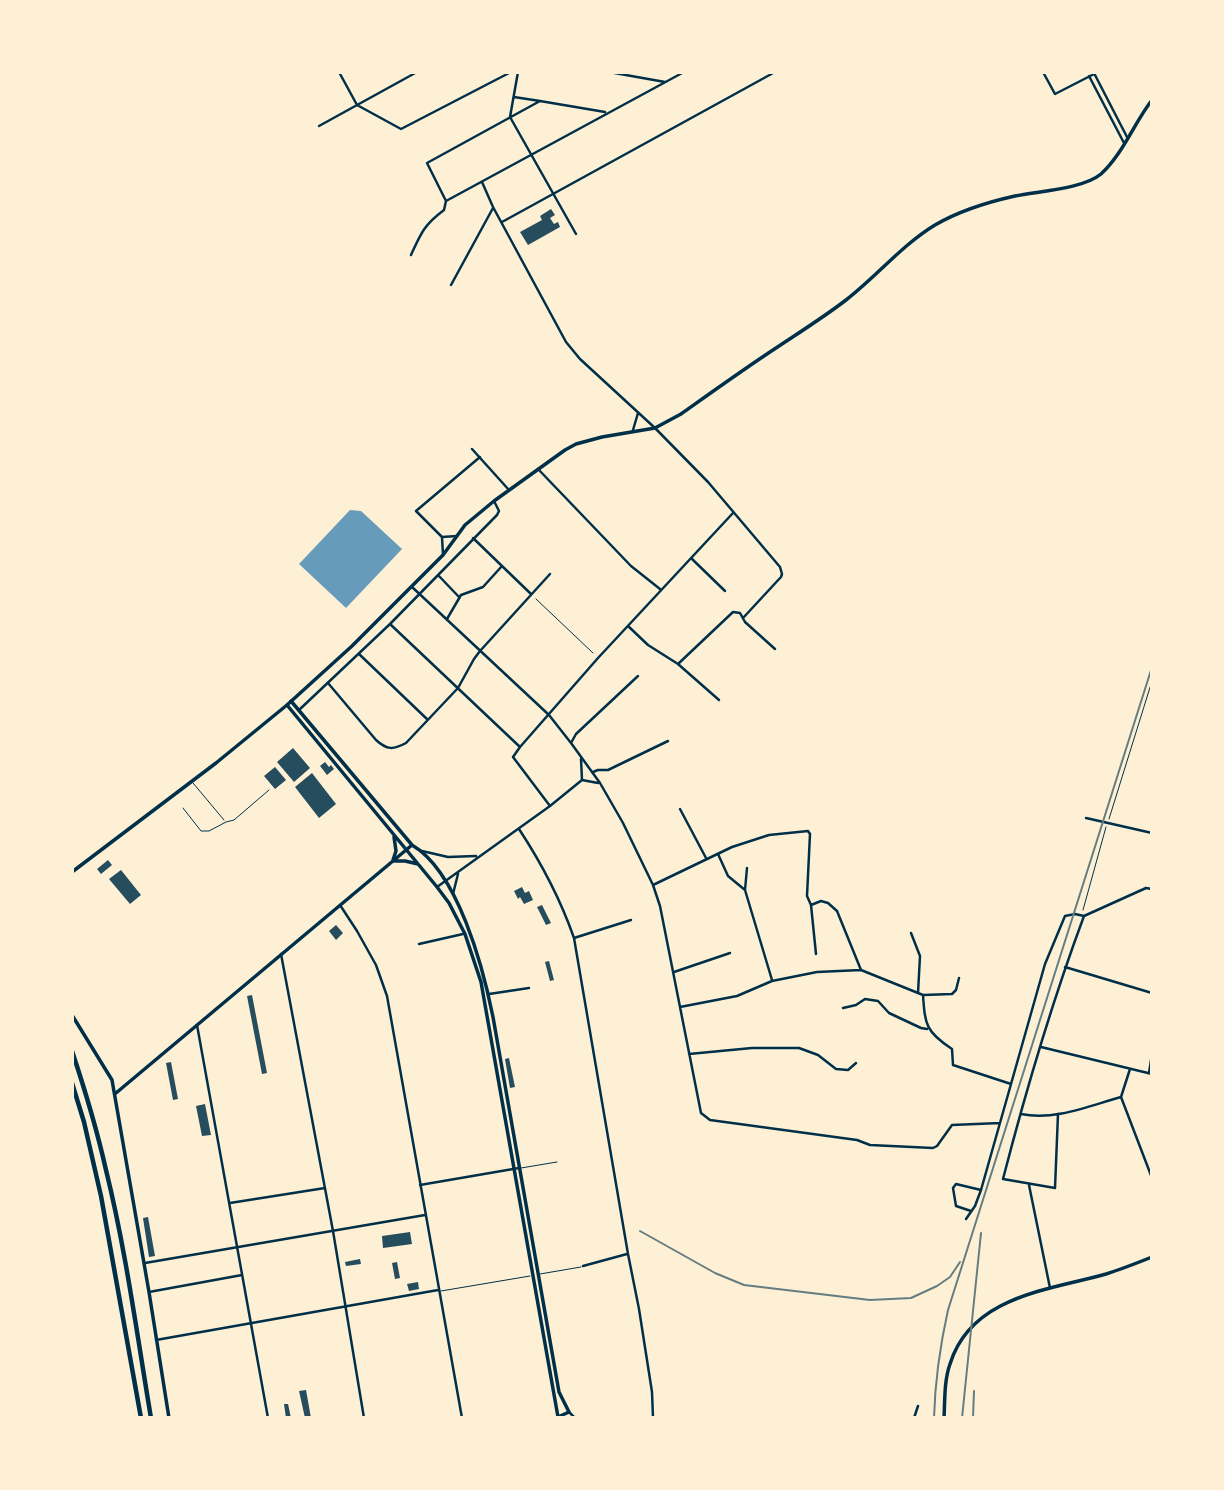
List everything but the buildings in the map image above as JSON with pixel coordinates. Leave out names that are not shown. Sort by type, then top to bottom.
[{"type":"highway","points":[[72,1051],[107,1171],[151,1418]]},
{"type":"highway","points":[[72,1083],[101,1196],[141,1418]]},
{"type":"street","points":[[338,72],[357,105],[401,129],[511,72]]},
{"type":"street","points":[[318,126],[417,72]]},
{"type":"street","points":[[518,72],[510,117],[576,234]]},
{"type":"street","points":[[610,72],[665,82]]},
{"type":"street","points":[[446,201],[684,72]]},
{"type":"street","points":[[501,222],[775,72]]},
{"type":"street","points":[[1043,72],[1055,94],[1096,73],[1127,137]]},
{"type":"street","points":[[1089,76],[1124,143]]},
{"type":"street","points":[[514,97],[608,113]]},
{"type":"street","points":[[72,872],[287,705],[352,646],[443,555],[476,515],[538,469],[576,444],[589,439],[655,428],[681,414],[840,304],[908,244],[937,224],[967,210],[1013,196],[1086,182],[1102,173],[1152,100]]},
{"type":"street","points":[[411,255],[421,232],[444,210],[446,201],[427,163],[540,101]]},
{"type":"street","points":[[482,182],[566,342],[580,359],[655,428],[708,482],[782,571],[781,577],[743,618]]},
{"type":"street","points":[[451,285],[493,207]]},
{"type":"street","points":[[633,432],[638,413]]},
{"type":"street","points":[[472,449],[509,490]]},
{"type":"street","points":[[443,555],[442,537],[416,511],[480,457]]},
{"type":"street","points":[[538,469],[631,566],[661,590]]},
{"type":"street","points":[[299,710],[390,624],[497,516],[499,510],[494,501]]},
{"type":"street","points":[[550,806],[513,757],[598,658],[733,513]]},
{"type":"street","points":[[442,537],[457,537]]},
{"type":"street","points":[[473,538],[532,595]]},
{"type":"street","points":[[691,558],[725,591]]},
{"type":"street","points":[[447,619],[459,597],[483,587],[502,566]]},
{"type":"street","points":[[328,683],[376,740],[390,749],[398,748],[429,721],[458,688],[480,651],[550,574]]},
{"type":"street","points":[[438,575],[459,597]]},
{"type":"street","points":[[412,586],[548,715],[593,772],[623,823],[653,885],[660,906],[701,1113],[710,1120],[857,1140],[870,1145],[933,1148],[953,1125],[1000,1123]]},
{"type":"street","points":[[678,664],[730,614],[737,612],[775,649]]},
{"type":"street","points":[[390,624],[520,747]]},
{"type":"street","points":[[628,626],[648,645],[678,664],[719,700]]},
{"type":"street","points":[[359,654],[429,721]]},
{"type":"street","points":[[571,743],[576,734],[638,676]]},
{"type":"street","points":[[291,701],[412,845],[422,851],[448,856],[480,856]]},
{"type":"street","points":[[287,705],[437,887],[479,956],[489,994],[559,1392],[575,1418]]},
{"type":"street","points":[[593,772],[608,770],[668,741]]},
{"type":"street","points":[[581,756],[582,780]]},
{"type":"street","points":[[340,769],[345,765]]},
{"type":"street","points":[[437,887],[582,780],[600,783]]},
{"type":"street","points":[[680,809],[707,859]]},
{"type":"street","points":[[1086,818],[1152,833]]},
{"type":"street","points":[[519,829],[544,867],[574,937],[639,1309],[652,1392],[653,1418]]},
{"type":"street","points":[[653,885],[732,847],[769,835],[808,831],[807,896],[811,905],[816,954]]},
{"type":"street","points":[[392,861],[397,851],[394,835]]},
{"type":"street","points":[[115,1094],[412,845]]},
{"type":"street","points":[[422,851],[453,894],[481,982],[557,1418],[569,1412]]},
{"type":"street","points":[[718,854],[728,876],[745,890]]},
{"type":"street","points":[[392,861],[405,860],[420,865]]},
{"type":"street","points":[[747,868],[745,890],[772,981]]},
{"type":"street","points":[[453,894],[458,871]]},
{"type":"street","points":[[966,1219],[981,1190],[1045,964],[1065,916],[1083,916],[1146,888],[1152,889]]},
{"type":"street","points":[[811,905],[821,901],[837,911],[862,970]]},
{"type":"street","points":[[340,905],[376,965],[387,996],[461,1418]]},
{"type":"street","points":[[1058,1114],[1055,1188],[1003,1179],[1020,1114],[1083,916]]},
{"type":"street","points":[[574,937],[631,920]]},
{"type":"street","points":[[419,944],[467,933]]},
{"type":"street","points":[[911,933],[920,956],[918,993]]},
{"type":"street","points":[[674,972],[730,953]]},
{"type":"street","points":[[281,954],[325,1188],[364,1418]]},
{"type":"street","points":[[1065,967],[1152,993]]},
{"type":"street","points":[[680,1007],[737,996],[772,981],[817,972],[862,970],[923,995],[952,994],[959,978]]},
{"type":"street","points":[[489,994],[529,988]]},
{"type":"street","points":[[923,995],[929,1029],[935,1038],[952,1049],[953,1065],[1011,1084]]},
{"type":"street","points":[[843,1008],[856,1005],[865,999],[878,1001],[889,1013],[929,1029]]},
{"type":"street","points":[[72,1015],[112,1080],[169,1418]]},
{"type":"street","points":[[197,1025],[268,1418]]},
{"type":"street","points":[[1041,1046],[1151,1074],[1152,1054]]},
{"type":"street","points":[[689,1054],[752,1048],[799,1048],[818,1055],[836,1069],[848,1070],[856,1063]]},
{"type":"street","points":[[1130,1069],[1121,1097],[1152,1178]]},
{"type":"street","points":[[1020,1114],[1036,1117],[1058,1114],[1121,1097]]},
{"type":"street","points":[[420,1185],[519,1168]]},
{"type":"street","points":[[971,1211],[956,1206],[953,1188],[956,1184],[981,1190]]},
{"type":"street","points":[[1028,1185],[1050,1288]]},
{"type":"street","points":[[230,1203],[325,1188]]},
{"type":"street","points":[[144,1264],[425,1215]]},
{"type":"street","points":[[528,1253],[534,1252]]},
{"type":"street","points":[[583,1266],[628,1254]]},
{"type":"street","points":[[944,1418],[950,1363],[966,1335],[992,1310],[1013,1299],[1108,1273],[1152,1257]]},
{"type":"street","points":[[532,1275],[538,1274]]},
{"type":"street","points":[[149,1292],[243,1275]]},
{"type":"street","points":[[156,1340],[439,1291]]},
{"type":"street","points":[[914,1418],[918,1406]]},
{"type":"lane","points":[[192,781],[226,822]]},
{"type":"lane","points":[[183,808],[201,831],[209,831],[234,820],[269,790]]},
{"type":"lane","points":[[519,1168],[557,1162]]},
{"type":"lane","points":[[538,1274],[583,1266]]},
{"type":"lane","points":[[439,1291],[532,1275]]},
{"type":"path","points":[[532,595],[598,658]]},
{"type":"path","points":[[1083,916],[1107,823],[1152,681]]},
{"type":"water","points":[[350,510],[361,511],[402,549],[346,608],[299,564]]},
{"type":"railway","points":[[934,1418],[938,1364],[948,1310],[1152,667]]},
{"type":"railway","points":[[640,1231],[715,1273],[744,1285],[870,1300],[911,1298],[950,1277],[960,1262]]},
{"type":"railway","points":[[962,1418],[981,1233]]},
{"type":"railway","points":[[973,1418],[974,1391]]}]
